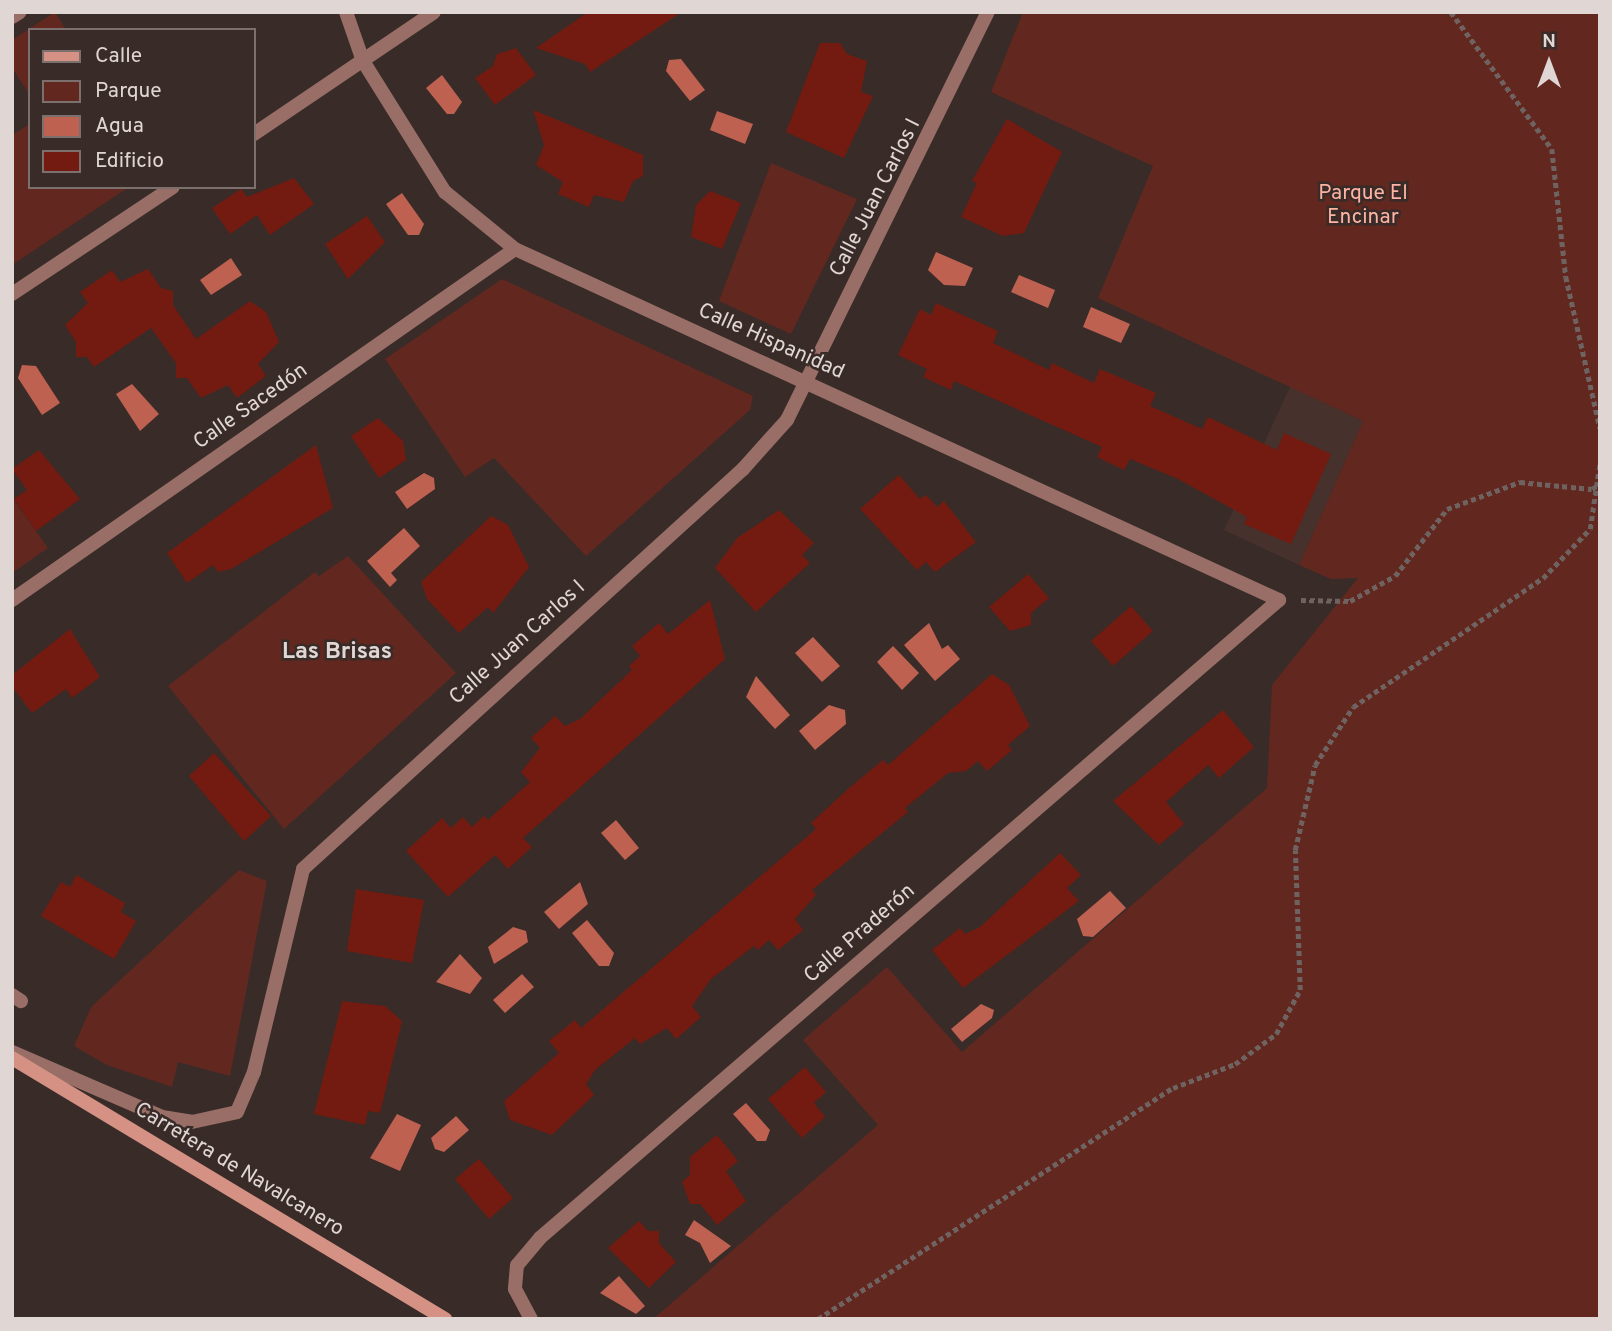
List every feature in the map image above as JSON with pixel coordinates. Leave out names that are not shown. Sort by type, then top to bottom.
[{"type":"main road","name":"Carretera de Navalcanero","points":[[12,1058],[445,1319]]},
{"type":"street","points":[[12,17],[20,12]]},
{"type":"street","name":"Calle Hispanidad","points":[[346,12],[363,61],[445,192],[514,249],[1279,600]]},
{"type":"street","points":[[256,133],[434,12]]},
{"type":"street","name":"Calle Juan Carlos I","points":[[12,1052],[162,1117],[192,1122],[237,1112],[254,1072],[294,892],[314,855],[743,469],[787,420],[988,12]]},
{"type":"street","points":[[12,294],[170,189]]},
{"type":"street","name":"Calle Sacedón","points":[[12,600],[514,249]]},
{"type":"street","name":"Calle Praderón","points":[[531,1319],[514,1289],[517,1265],[540,1238],[1279,600]]},
{"type":"path","points":[[1451,12],[1552,149],[1566,277],[1600,428]]},
{"type":"path","points":[[818,1319],[1173,1088],[1235,1064],[1276,1034],[1300,990],[1295,849],[1315,765],[1353,707],[1543,578],[1590,529],[1592,489],[1600,462]]},
{"type":"path","points":[[1279,600],[1350,601],[1395,576],[1447,509],[1520,482],[1592,489],[1600,484]]},
{"type":"shaded area","points":[[1290,387],[1363,421],[1299,565],[1224,530]]},
{"type":"green space","points":[[55,12],[65,28],[30,28]]},
{"type":"green space","name":"Parque El Encinar","points":[[1023,12],[1600,12],[1600,1319],[653,1319],[878,1125],[803,1040],[887,967],[962,1052],[1267,788],[1272,685],[1358,578],[1331,579],[1299,565],[1363,421],[1098,298],[1153,166],[991,92]]},
{"type":"green space","points":[[28,30],[28,92],[12,68],[12,40]]},
{"type":"green space","points":[[28,125],[28,189],[126,189],[12,265],[12,135]]},
{"type":"green space","points":[[771,163],[857,199],[791,334],[719,301]]},
{"type":"green space","points":[[502,279],[753,396],[750,410],[586,556],[494,458],[465,477],[385,359]]},
{"type":"green space","points":[[12,497],[48,548],[12,573]]},
{"type":"green space","points":[[348,556],[456,673],[284,829],[168,686],[315,572],[319,576]]},
{"type":"green space","points":[[239,870],[267,881],[230,1076],[178,1062],[172,1087],[107,1065],[74,1046],[91,1007]]},
{"type":"water","points":[[681,59],[705,90],[690,101],[666,71],[669,60]]},
{"type":"water","points":[[442,75],[462,102],[454,114],[447,114],[426,88]]},
{"type":"water","points":[[717,111],[753,124],[745,144],[710,130]]},
{"type":"water","points":[[402,193],[424,224],[419,235],[408,235],[386,204]]},
{"type":"water","points":[[936,252],[973,268],[965,286],[944,285],[928,270]]},
{"type":"water","points":[[231,258],[242,275],[211,295],[200,280]]},
{"type":"water","points":[[1019,275],[1055,290],[1048,308],[1011,292]]},
{"type":"water","points":[[1091,307],[1130,324],[1121,343],[1083,327]]},
{"type":"water","points":[[22,365],[36,366],[60,403],[42,415],[18,378]]},
{"type":"water","points":[[132,384],[159,414],[140,431],[116,394]]},
{"type":"water","points":[[424,473],[434,478],[435,489],[407,509],[395,492]]},
{"type":"water","points":[[404,528],[420,546],[391,573],[397,580],[390,587],[367,561]]},
{"type":"water","points":[[929,623],[942,649],[948,645],[960,659],[935,681],[904,645]]},
{"type":"water","points":[[813,637],[840,666],[822,682],[795,653]]},
{"type":"water","points":[[893,646],[919,673],[902,690],[877,662]]},
{"type":"water","points":[[756,676],[790,715],[775,729],[746,697]]},
{"type":"water","points":[[829,705],[845,710],[846,724],[815,750],[799,731]]},
{"type":"water","points":[[616,820],[639,848],[625,860],[601,833]]},
{"type":"water","points":[[580,882],[588,904],[559,929],[544,912]]},
{"type":"water","points":[[1110,891],[1126,908],[1093,937],[1083,936],[1077,919]]},
{"type":"water","points":[[587,920],[614,953],[609,966],[599,966],[572,933]]},
{"type":"water","points":[[513,927],[526,931],[528,942],[494,964],[488,947]]},
{"type":"water","points":[[460,954],[482,978],[470,994],[436,982]]},
{"type":"water","points":[[522,974],[534,987],[505,1013],[493,1000]]},
{"type":"water","points":[[981,1004],[994,1010],[992,1018],[962,1042],[951,1029]]},
{"type":"water","points":[[746,1103],[770,1130],[766,1141],[757,1141],[733,1114]]},
{"type":"water","points":[[397,1114],[421,1125],[400,1171],[370,1158]]},
{"type":"water","points":[[456,1116],[469,1130],[444,1152],[435,1149],[431,1138]]},
{"type":"water","points":[[694,1220],[731,1246],[710,1263],[700,1243],[685,1235]]},
{"type":"water","points":[[619,1276],[645,1306],[636,1314],[600,1293]]},
{"type":"building","points":[[588,12],[682,12],[590,72],[585,64],[536,48]]},
{"type":"building","points":[[820,43],[840,43],[847,54],[867,61],[861,92],[873,96],[844,158],[786,132]]},
{"type":"building","points":[[516,48],[536,75],[495,105],[475,78],[493,66],[497,54]]},
{"type":"building","points":[[533,110],[643,155],[643,176],[633,181],[624,202],[594,195],[589,207],[558,194],[563,182],[536,165],[544,145]]},
{"type":"building","points":[[1007,119],[1062,152],[1024,233],[1003,236],[961,217],[977,183],[972,181]]},
{"type":"building","points":[[294,178],[314,204],[270,235],[257,215],[230,234],[212,208],[241,189],[247,197]]},
{"type":"building","points":[[710,191],[741,203],[722,249],[691,237],[696,205]]},
{"type":"building","points":[[367,216],[385,242],[348,279],[325,244]]},
{"type":"building","points":[[148,269],[161,288],[173,291],[173,305],[196,339],[250,301],[266,312],[279,342],[258,364],[266,376],[237,398],[228,385],[201,398],[187,378],[176,378],[176,363],[151,328],[94,367],[87,357],[76,357],[76,342],[65,325],[88,303],[80,292],[112,270],[120,282]]},
{"type":"building","points":[[936,303],[998,331],[993,343],[1049,370],[1052,363],[1094,383],[1100,369],[1156,393],[1150,406],[1202,429],[1208,417],[1277,450],[1284,433],[1331,454],[1291,544],[1244,524],[1247,517],[1178,479],[1130,459],[1124,470],[1097,457],[1102,447],[954,381],[951,390],[923,377],[927,369],[898,355],[920,309],[931,315]]},
{"type":"building","points":[[378,418],[403,441],[406,460],[379,478],[351,436]]},
{"type":"building","points":[[316,445],[333,508],[231,569],[218,572],[213,565],[187,583],[167,553]]},
{"type":"building","points":[[39,450],[80,499],[36,531],[14,499],[27,490],[12,469]]},
{"type":"building","points":[[899,475],[920,499],[926,495],[937,507],[944,501],[976,542],[935,572],[926,562],[917,570],[860,509]]},
{"type":"building","points":[[779,510],[814,543],[802,555],[810,563],[756,612],[715,568],[737,538]]},
{"type":"building","points":[[491,516],[508,525],[529,567],[493,613],[488,607],[459,633],[427,599],[421,582]]},
{"type":"building","points":[[1028,574],[1049,598],[1031,613],[1031,625],[1010,631],[989,607]]},
{"type":"building","points":[[710,600],[725,659],[523,838],[532,847],[508,869],[495,855],[448,897],[406,851],[442,818],[451,828],[463,817],[472,827],[484,816],[488,820],[530,782],[521,772],[540,748],[531,738],[555,716],[565,726],[580,719],[632,670],[629,666],[640,656],[632,646],[659,623],[668,634]]},
{"type":"building","points":[[1131,606],[1153,631],[1113,666],[1091,641]]},
{"type":"building","points":[[70,629],[100,677],[72,698],[66,689],[32,713],[12,686],[12,675]]},
{"type":"building","points":[[992,674],[1009,685],[1030,726],[1008,745],[1012,750],[987,771],[978,761],[966,771],[948,773],[905,808],[908,812],[812,890],[816,895],[795,919],[803,930],[778,950],[769,940],[758,950],[754,946],[711,979],[692,1006],[701,1017],[676,1039],[667,1028],[640,1044],[635,1038],[595,1070],[586,1084],[594,1095],[552,1135],[510,1120],[504,1101],[559,1053],[549,1041],[575,1020],[581,1028],[816,829],[811,823],[848,789],[883,760],[888,765]]},
{"type":"building","points":[[1223,710],[1254,747],[1219,778],[1208,765],[1166,802],[1184,824],[1159,845],[1113,801]]},
{"type":"building","points":[[214,753],[271,816],[244,841],[189,776]]},
{"type":"building","points":[[1060,853],[1081,875],[1067,888],[1079,901],[963,988],[932,950],[960,928],[965,934],[980,927]]},
{"type":"building","points":[[76,875],[125,903],[121,912],[136,921],[114,959],[41,916],[61,882],[70,887]]},
{"type":"building","points":[[356,889],[424,900],[412,963],[347,951]]},
{"type":"building","points":[[342,1001],[385,1006],[402,1021],[380,1113],[368,1111],[365,1125],[314,1114]]},
{"type":"building","points":[[805,1067],[826,1092],[814,1103],[825,1117],[802,1138],[768,1099]]},
{"type":"building","points":[[717,1135],[738,1161],[726,1171],[746,1201],[717,1225],[700,1204],[690,1204],[682,1182],[690,1175],[690,1157]]},
{"type":"building","points":[[479,1159],[513,1198],[489,1219],[455,1179]]},
{"type":"building","points":[[639,1221],[648,1231],[659,1231],[659,1243],[676,1262],[649,1288],[608,1248]]},
{"type":"district","name":"Las Brisas","points":[[337,653]]}]
